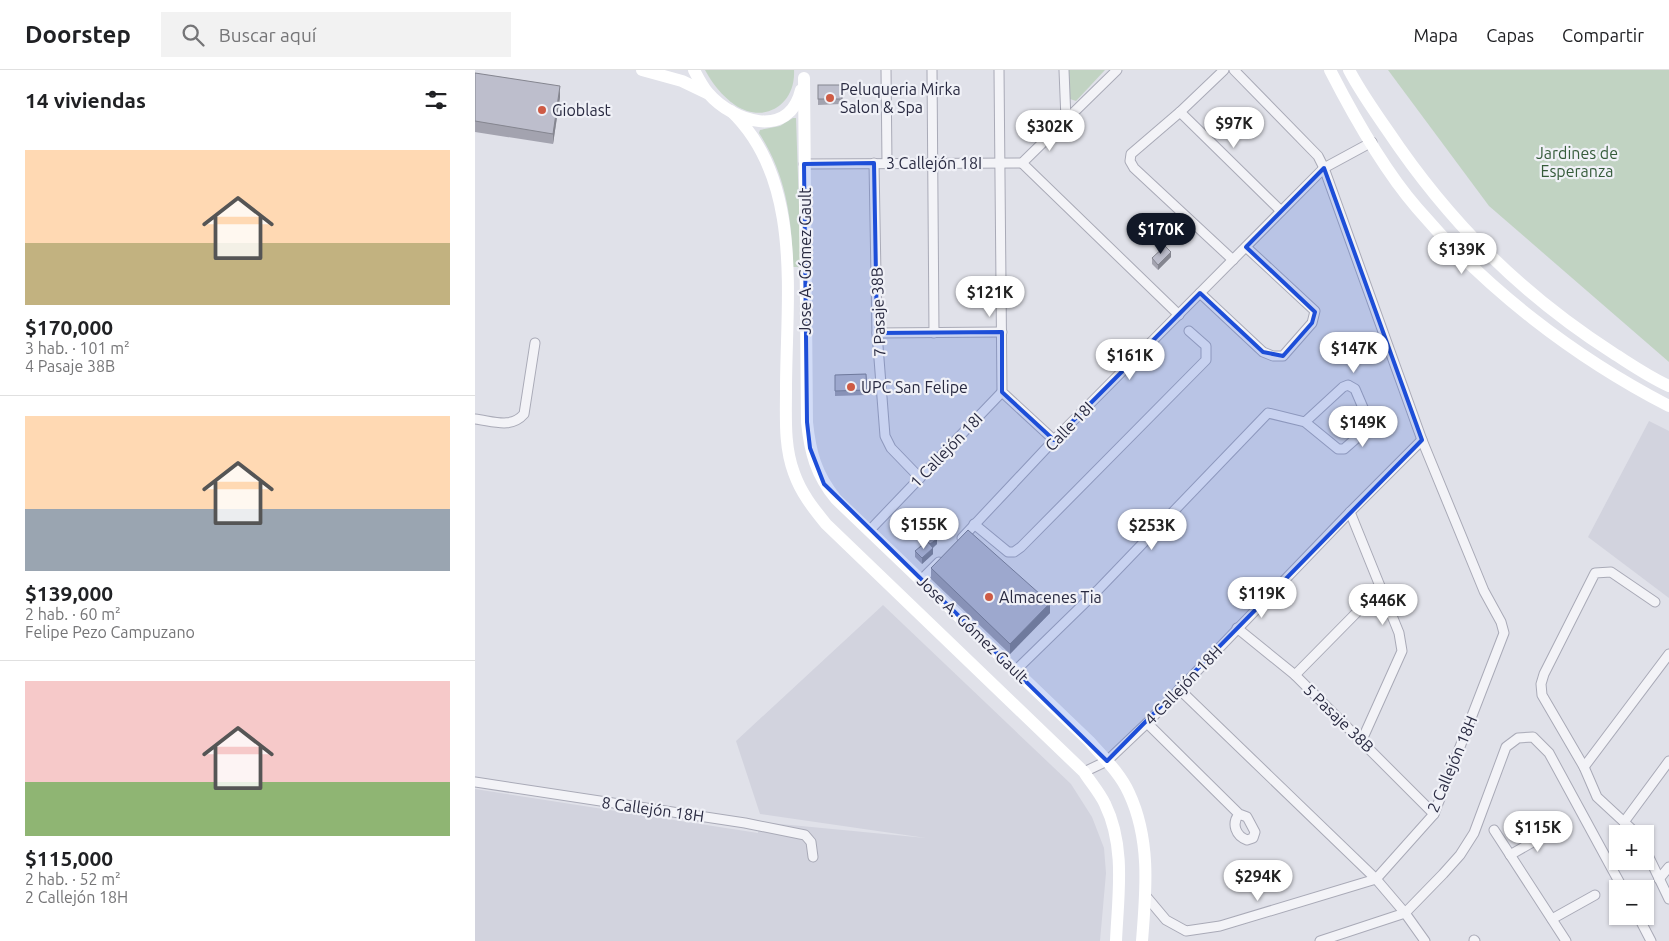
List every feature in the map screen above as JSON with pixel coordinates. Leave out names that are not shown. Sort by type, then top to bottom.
[{"type":"main road","points":[[642,70],[683,81],[709,94],[731,111],[752,120],[773,121],[788,113],[799,97],[804,74]]},
{"type":"main road","points":[[694,70],[709,94]]},
{"type":"main road","points":[[1330,70],[1344,97],[1372,142],[1417,208],[1475,269],[1543,326],[1571,346],[1619,378],[1669,406]]},
{"type":"main road","points":[[1349,70],[1399,147],[1436,198],[1467,234],[1530,293],[1583,334],[1669,386]]},
{"type":"main road","name":"Jose A. Gómez Gault","points":[[804,74],[807,422],[810,448],[824,484],[836,499],[1089,741],[1107,761],[1129,791],[1138,815],[1145,847],[1145,896],[1142,941]]},
{"type":"main road","name":"Jose A. Gómez Gault","points":[[731,111],[743,123],[769,164],[779,196],[784,232],[786,280],[786,432],[793,471],[801,490],[826,524],[1084,772],[1105,803],[1117,842],[1119,866],[1116,941]]},
{"type":"street","points":[[886,70],[887,163]]},
{"type":"street","points":[[932,70],[934,333]]},
{"type":"street","points":[[999,70],[1002,392],[1054,440]]},
{"type":"street","points":[[1064,70],[1066,120]]},
{"type":"street","points":[[1117,70],[1022,163],[1179,315]]},
{"type":"street","points":[[1224,70],[1180,112],[1131,154],[1130,161],[1134,168],[1233,260]]},
{"type":"street","points":[[1234,70],[1317,156],[1324,168],[1422,440]]},
{"type":"street","points":[[1180,112],[1281,212]]},
{"type":"street","name":"Calle 18I","points":[[922,580],[1054,440],[1324,168],[1372,142]]},
{"type":"street","name":"7 Pasaje 38B","points":[[874,163],[877,333],[885,436],[891,448],[920,478]]},
{"type":"street","name":"3 Callejón 18I","points":[[804,164],[1022,163]]},
{"type":"street","points":[[1200,293],[1263,352],[1273,356],[1283,356],[1312,323],[1315,311],[1246,247]]},
{"type":"street","points":[[974,524],[1007,552],[1014,552],[1021,547],[1205,360],[1206,346],[1189,331]]},
{"type":"street","points":[[877,333],[1002,332]]},
{"type":"street","points":[[475,418],[509,424],[517,422],[524,414],[535,343]]},
{"type":"street","points":[[1016,670],[1099,590],[1268,413],[1305,422],[1338,449],[1344,449],[1370,424],[1355,389],[1348,385],[1343,387],[1305,422]]},
{"type":"street","name":"1 Callejón 18I","points":[[870,530],[1002,392]]},
{"type":"street","name":"4 Callejón 18H","points":[[1084,772],[1107,761],[1147,723],[1237,628],[1422,440]]},
{"type":"street","name":"2 Callejón 18H","points":[[1376,879],[1434,814],[1503,638],[1501,622],[1484,591],[1422,440]]},
{"type":"street","points":[[1350,512],[1399,633],[1402,651],[1362,740]]},
{"type":"street","points":[[1627,825],[1597,797],[1584,767],[1542,695],[1541,684],[1544,674],[1595,573],[1611,572],[1655,602]]},
{"type":"street","points":[[1295,675],[1367,603]]},
{"type":"street","name":"5 Pasaje 38B","points":[[1237,628],[1295,675],[1434,814]]},
{"type":"street","points":[[1584,767],[1669,654]]},
{"type":"street","points":[[1179,689],[1376,879],[1405,913],[1425,941]]},
{"type":"street","points":[[1147,723],[1239,814]]},
{"type":"street","points":[[1320,941],[1405,913],[1460,855],[1474,833],[1506,747],[1518,738],[1533,738],[1549,752],[1618,880]]},
{"type":"street","points":[[1624,822],[1669,762]]},
{"type":"street","name":"8 Callejón 18H","points":[[475,782],[745,823],[805,835],[811,842],[813,857]]},
{"type":"street","points":[[1494,830],[1566,941]]},
{"type":"street","points":[[1511,855],[1554,830]]},
{"type":"street","points":[[1659,879],[1669,867]]},
{"type":"street","points":[[1654,868],[1669,899]]},
{"type":"street","points":[[1145,896],[1166,920],[1186,932],[1219,926],[1376,879]]},
{"type":"street","points":[[1552,919],[1595,895]]},
{"type":"street","points":[[1642,925],[1651,941]]},
{"type":"highlighted area","points":[[874,163],[877,333],[1002,332],[1002,392],[1054,440],[1200,293],[1263,352],[1283,356],[1312,323],[1315,312],[1246,247],[1324,168],[1422,440],[1107,761],[824,484],[810,448],[807,422],[804,164]]},
{"type":"shaded area","points":[[1649,421],[1669,431],[1669,598],[1588,537]]},
{"type":"shaded area","points":[[883,605],[1071,784],[1092,817],[1104,848],[1106,873],[1100,941],[475,941],[475,789],[758,833],[759,822],[926,838],[760,814],[736,741]]},
{"type":"green space","points":[[705,70],[794,70],[790,93],[784,101],[777,108],[757,113],[746,111],[726,98]]},
{"type":"green space","points":[[1069,70],[1105,70],[1076,101],[1070,99]]},
{"type":"green space","name":"Jardines de Esperanza","points":[[1388,70],[1669,70],[1669,362],[1489,206]]},
{"type":"green space","points":[[796,118],[801,267],[793,267],[791,231],[786,197],[776,165],[759,133],[760,130],[780,126]]},
{"type":"building","points":[[475,73],[560,86],[553,134],[475,121]]},
{"type":"building","name":"Peluqueria Mirka Salon & Spa","points":[[818,85],[842,85],[842,99],[818,99]]},
{"type":"building","points":[[1165,246],[1171,252],[1158,265],[1152,258]]},
{"type":"building","name":"UPC San Felipe","points":[[866,374],[867,390],[835,391],[835,375]]},
{"type":"building","points":[[912,514],[937,539],[930,544],[907,520]]},
{"type":"building","name":"Almacenes Tia","points":[[968,530],[1050,603],[1010,644],[931,568]]},
{"type":"building","points":[[927,541],[933,548],[922,558],[915,551]]},
{"type":"place","name":"Peluqueria Mirka Salon & Spa","points":[[830,98]]},
{"type":"place","name":"Gioblast","points":[[542,110]]},
{"type":"place","name":"UPC San Felipe","points":[[851,387]]},
{"type":"place","name":"Almacenes Tia","points":[[989,597]]}]
